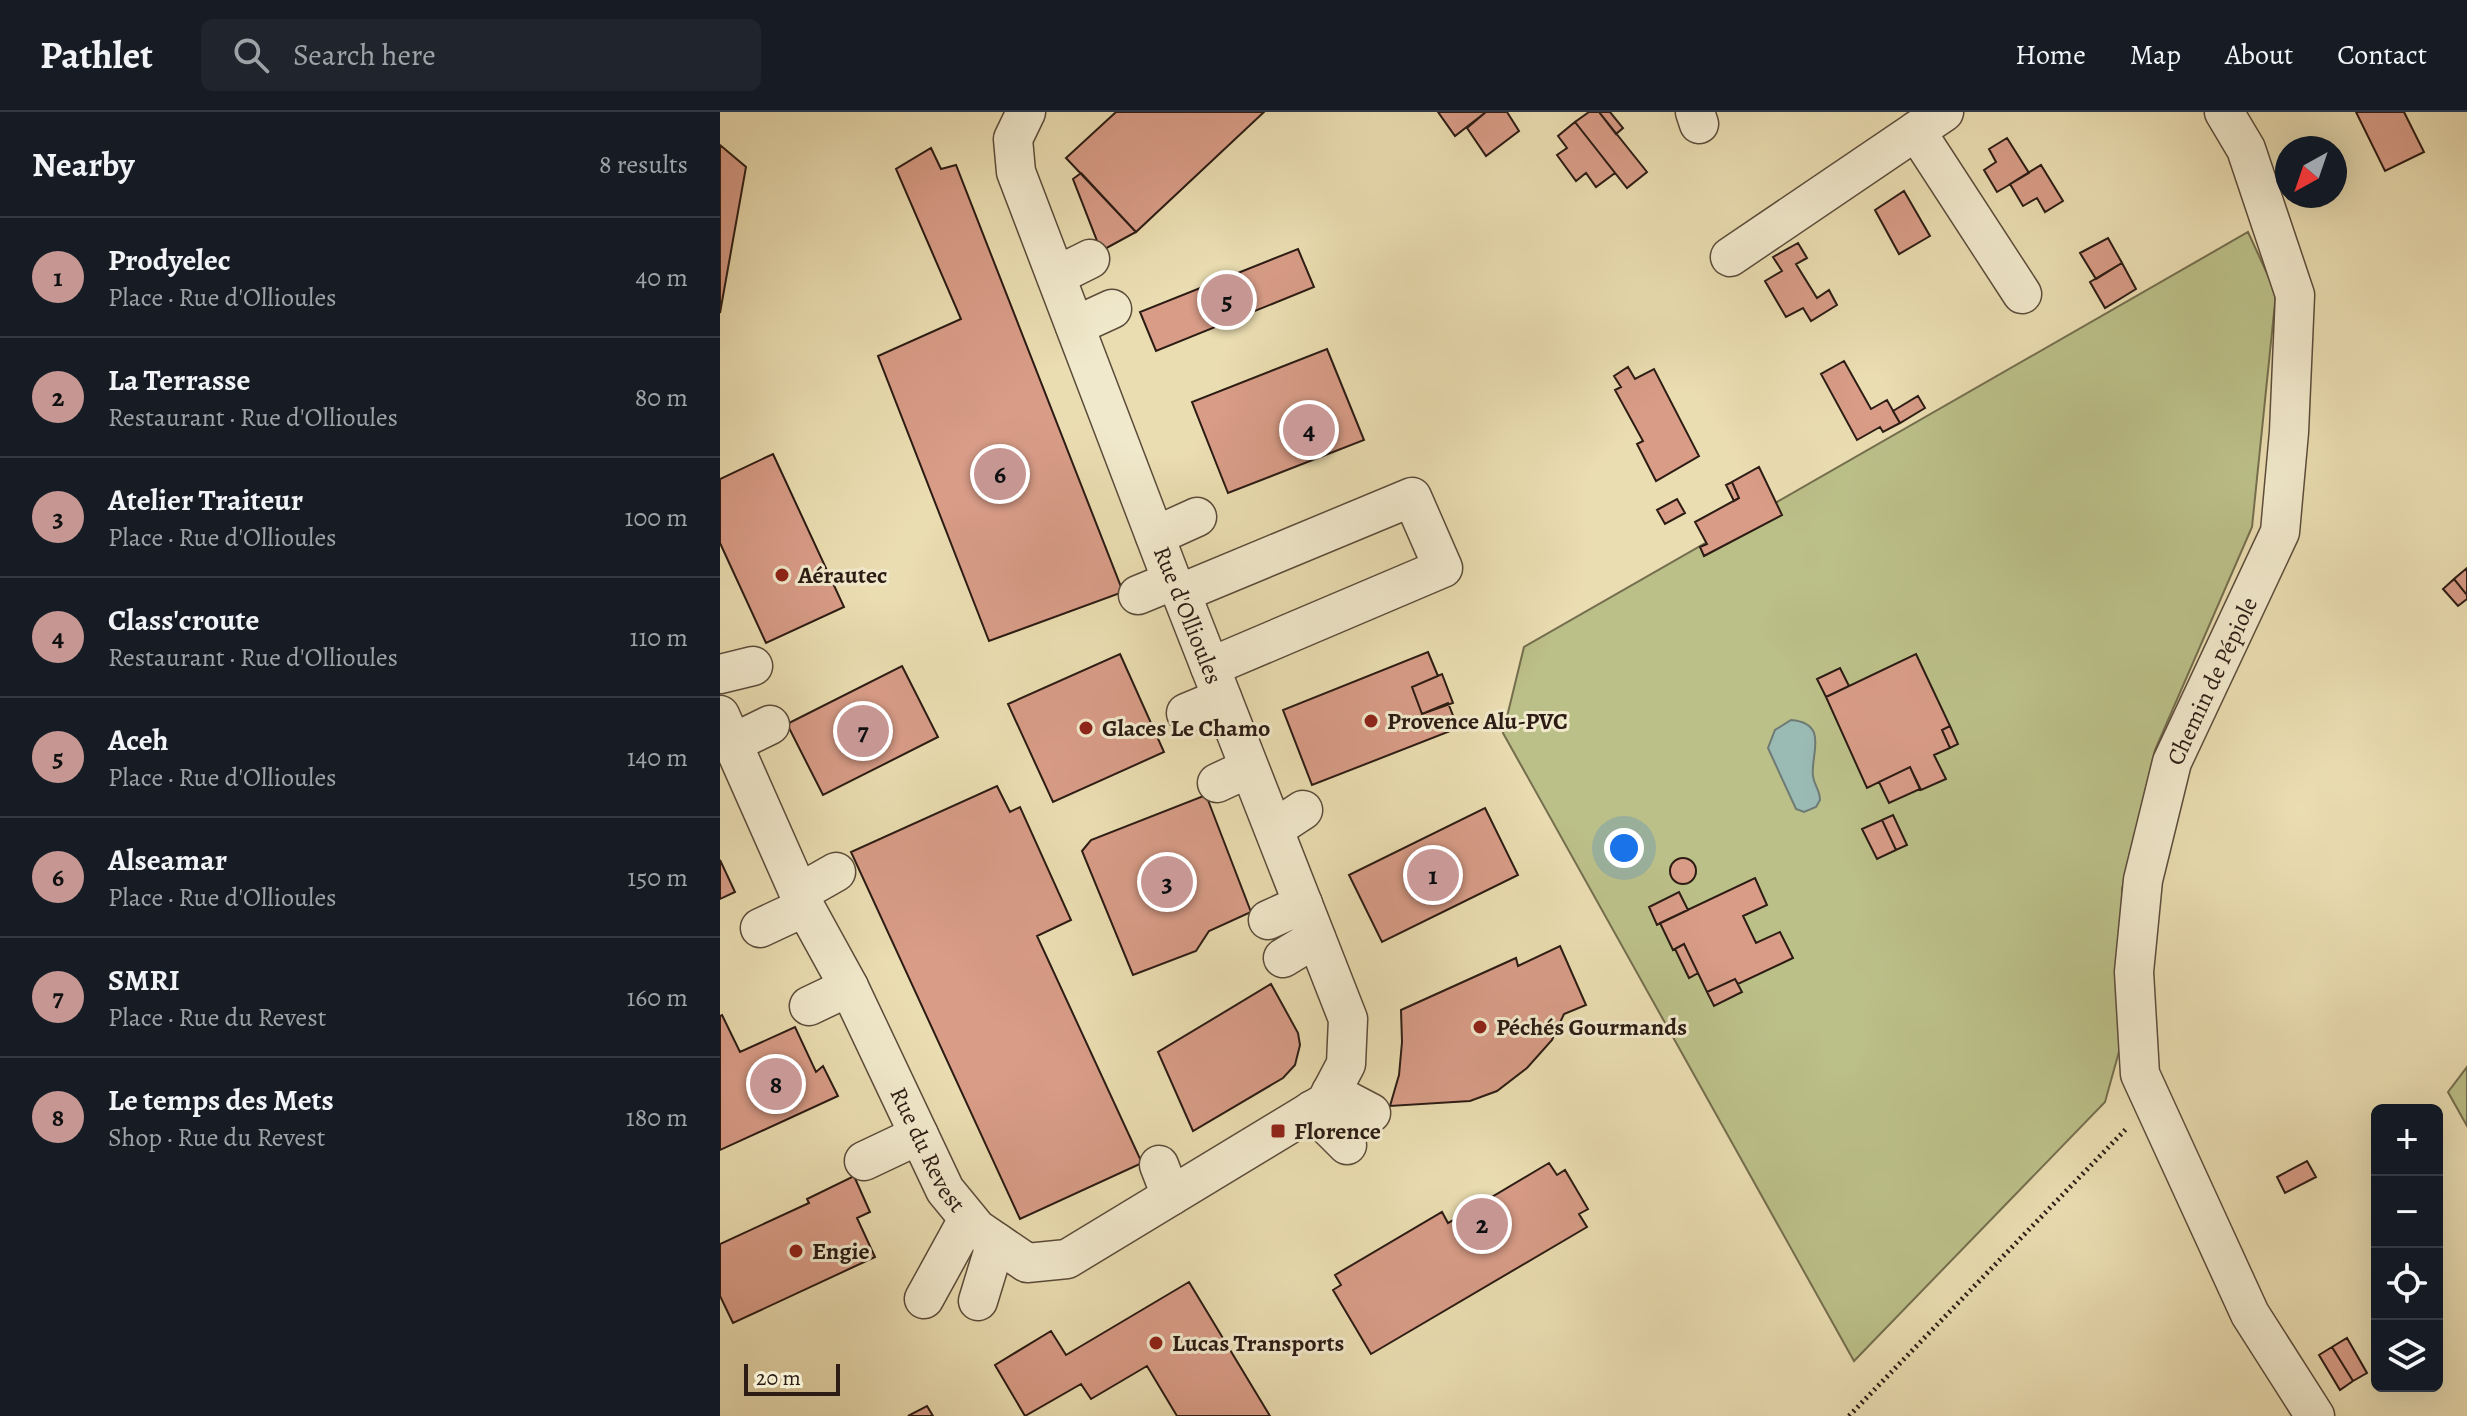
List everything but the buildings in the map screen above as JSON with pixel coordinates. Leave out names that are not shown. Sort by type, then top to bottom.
[{"type":"street","name":"Rue d'Ollioules","points":[[1026,112],[1013,139],[1006,180],[1056,276],[1155,536],[1216,682],[1233,775],[1288,820],[1309,921],[1350,989],[1346,1064],[1322,1101]]},
{"type":"street","name":"Chemin de Pépiole","points":[[2224,112],[2246,149],[2295,295],[2289,432],[2280,532],[2172,762],[2143,880],[2134,972],[2140,1074],[2250,1314],[2315,1416]]},
{"type":"street","points":[[1730,257],[1930,121],[2022,294]]},
{"type":"street","points":[[1056,276],[1090,259]]},
{"type":"street","points":[[1075,326],[1112,309]]},
{"type":"street","points":[[1138,595],[1177,587],[1412,497],[1443,568],[1216,682],[1186,713]]},
{"type":"street","points":[[1155,536],[1197,517]]},
{"type":"street","points":[[727,729],[770,725]]},
{"type":"street","name":"Rue du Revest","points":[[727,729],[802,900],[849,987],[945,1190],[982,1230],[1027,1263],[1067,1259],[1165,1180],[1199,1159],[1322,1101]]},
{"type":"street","points":[[760,928],[836,872]]},
{"type":"street","points":[[1268,920],[1309,921]]},
{"type":"street","points":[[1283,958],[1309,921]]},
{"type":"street","points":[[809,1006],[849,987]]},
{"type":"street","points":[[1322,1101],[1371,1113]]},
{"type":"street","points":[[1322,1101],[1347,1145]]},
{"type":"street","points":[[864,1161],[919,1135]]},
{"type":"street","points":[[924,1299],[982,1230]]},
{"type":"street","points":[[978,1301],[982,1230]]},
{"type":"path","points":[[1849,1416],[2152,1101]]},
{"type":"green space","points":[[2248,232],[2276,293],[2252,527],[2155,750],[2122,889],[2120,1048],[2105,1102],[1854,1361],[1503,733],[1524,647]]},
{"type":"green space","points":[[2467,1067],[2467,1126],[2448,1092]]},
{"type":"water","points":[[1791,720],[1810,727],[1816,742],[1813,776],[1820,800],[1816,807],[1804,812],[1796,809],[1768,748],[1775,730]]},
{"type":"place","name":"Aceh","points":[[1227,300]]},
{"type":"place","name":"Class'croute","points":[[1309,430]]},
{"type":"place","name":"Alseamar","points":[[1000,474]]},
{"type":"place","name":"Aérautec","points":[[782,575]]},
{"type":"place","name":"Provence Alu-PVC","points":[[1371,721]]},
{"type":"place","name":"Glaces Le Chamo","points":[[1086,728]]},
{"type":"place","name":"SMRI","points":[[863,731]]},
{"type":"place","name":"Prodyelec","points":[[1433,875]]},
{"type":"place","name":"Atelier Traiteur","points":[[1167,882]]},
{"type":"place","name":"Péchés Gourmands","points":[[1480,1027]]},
{"type":"place","name":"Le temps des Mets","points":[[776,1084]]},
{"type":"place","name":"Florence","points":[[1278,1131]]},
{"type":"place","name":"La Terrasse","points":[[1482,1224]]},
{"type":"place","name":"Engie","points":[[796,1251]]},
{"type":"place","name":"Lucas Transports","points":[[1156,1343]]}]
